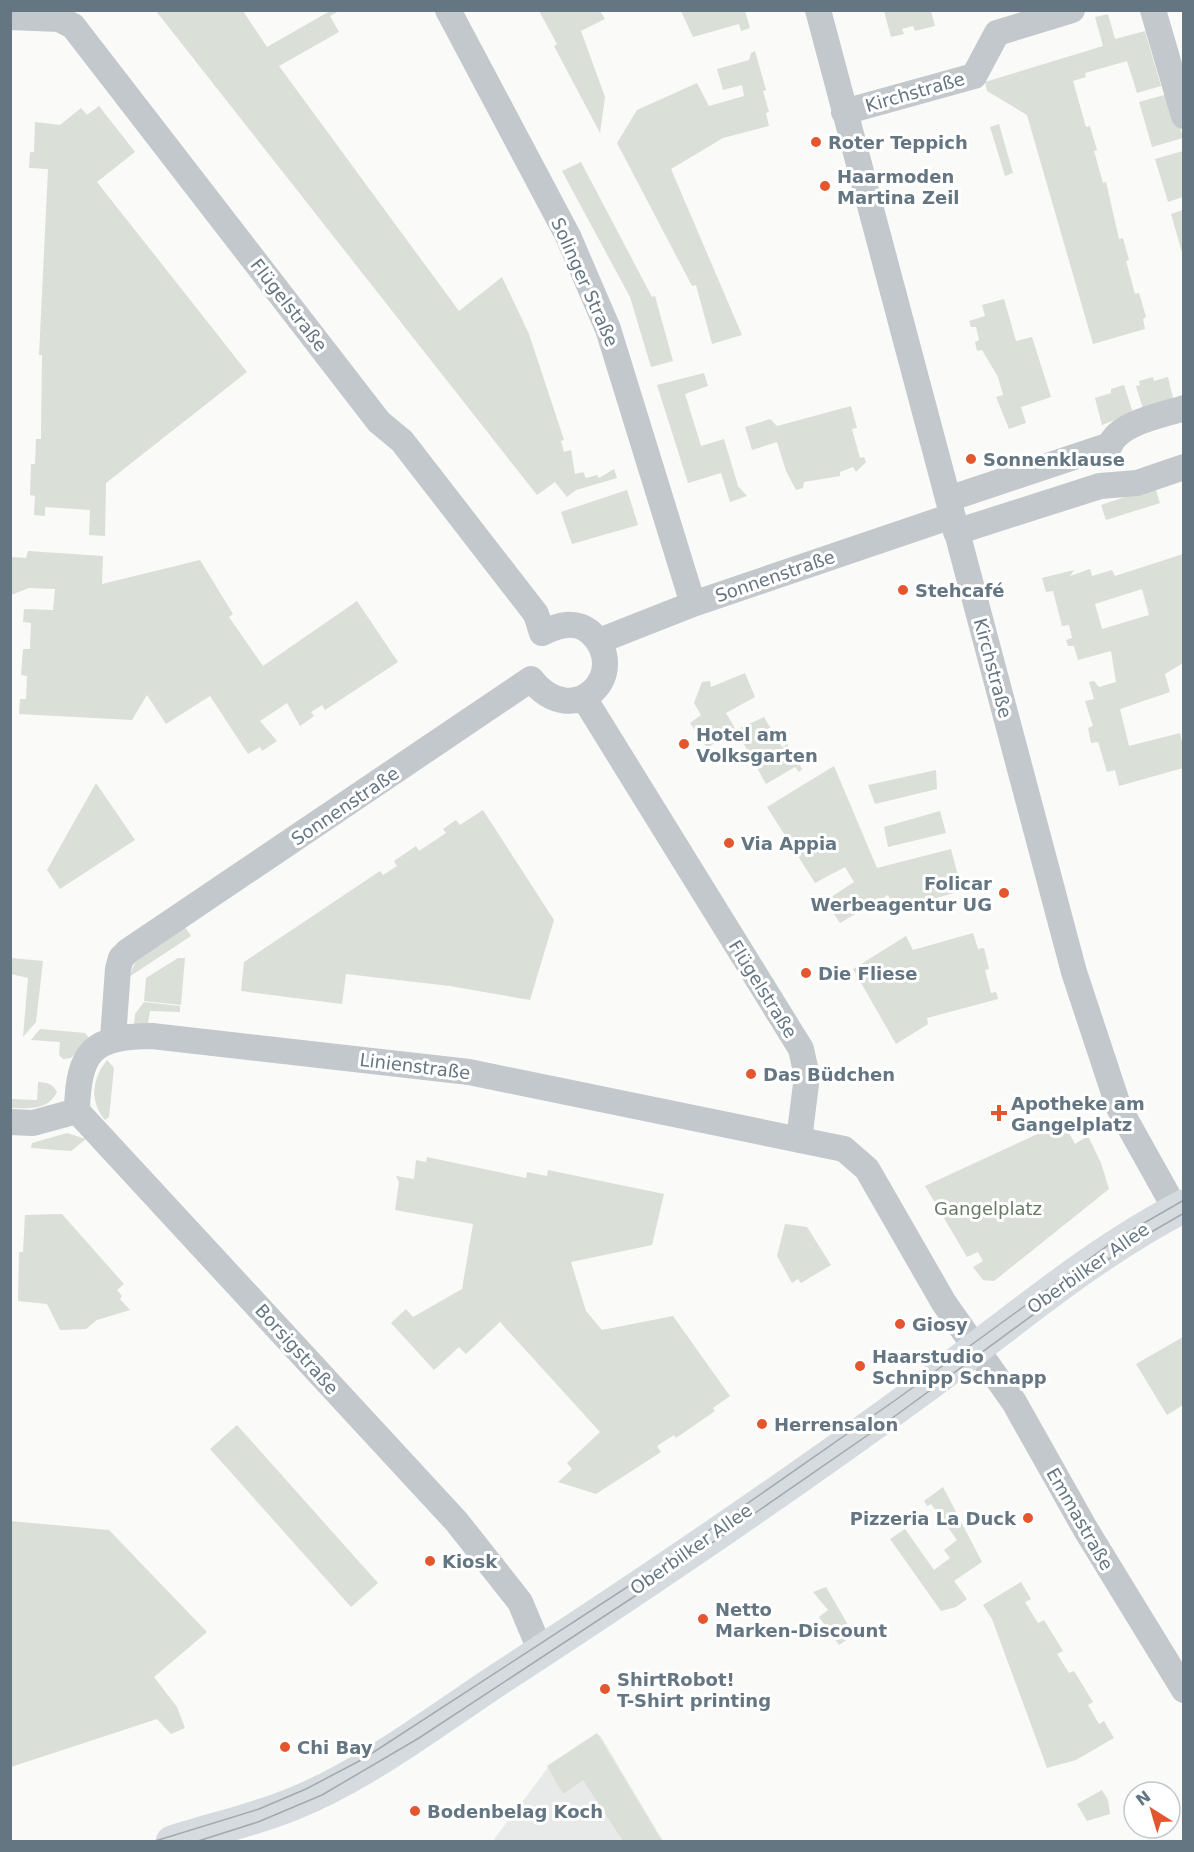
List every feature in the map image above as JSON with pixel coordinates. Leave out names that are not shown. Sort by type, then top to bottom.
[{"type":"main road","name":"Oberbilker Allee","points":[[172,1842],[291,1805],[319,1792],[400,1744],[541,1652],[823,1458],[1117,1245],[1180,1208]]},
{"type":"street","name":"Solinger Straße","points":[[447,10],[567,236],[608,329],[693,604]]},
{"type":"street","name":"Kirchstraße","points":[[818,10],[1074,972],[1119,1108],[1180,1208]]},
{"type":"street","name":"Kirchstraße","points":[[844,112],[974,76],[997,33],[1072,10]]},
{"type":"street","points":[[1153,10],[1184,116]]},
{"type":"street","name":"Flügelstraße","points":[[10,17],[59,19],[73,26],[379,422],[402,441],[536,614],[542,633],[557,625],[574,625],[587,630],[599,641]]},
{"type":"street","name":"Sonnenstraße","points":[[599,641],[693,604],[952,516],[1110,445],[1113,437],[1123,429],[1184,408]]},
{"type":"street","points":[[1110,445],[1122,482]]},
{"type":"street","name":"Sonnenstraße","points":[[952,516],[1122,482],[1137,483],[1184,467]]},
{"type":"street","points":[[584,698],[596,688],[604,674],[605,656],[599,641]]},
{"type":"street","name":"Sonnenstraße","points":[[113,1038],[118,969],[122,958],[129,951],[531,680],[542,692],[553,699],[571,701],[584,698]]},
{"type":"street","name":"Flügelstraße","points":[[584,698],[801,1049],[807,1077],[800,1140]]},
{"type":"street","name":"Linienstraße","points":[[113,1038],[152,1036],[469,1072],[800,1140]]},
{"type":"street","points":[[10,1122],[33,1123],[77,1111],[84,1060],[100,1043],[113,1038]]},
{"type":"street","name":"Borsigstraße","points":[[77,1111],[456,1521],[520,1602],[541,1652]]},
{"type":"street","points":[[800,1140],[844,1149],[867,1169],[944,1303],[976,1349]]},
{"type":"street","name":"Emmastraße","points":[[976,1349],[1014,1402],[1086,1530],[1184,1690]]},
{"type":"shaded area","points":[[600,1735],[663,1841],[492,1842],[550,1765]]},
{"type":"green space","points":[[156,11],[243,11],[267,47],[330,11],[339,11],[330,16],[339,32],[279,66],[459,311],[502,277],[529,334],[564,440],[561,441],[564,452],[571,450],[575,474],[583,472],[586,478],[597,475],[599,478],[614,469],[617,478],[576,490],[567,497],[555,482],[537,495]]},
{"type":"green space","points":[[539,11],[600,11],[605,19],[581,31],[605,97],[600,133],[554,46],[557,44]]},
{"type":"green space","points":[[681,11],[745,11],[750,28],[741,31],[739,24],[693,37]]},
{"type":"green space","points":[[884,11],[931,11],[935,26],[915,31],[913,26],[902,29],[904,34],[891,37]]},
{"type":"green space","points":[[1108,14],[1115,39],[1145,31],[1161,86],[1137,93],[1127,61],[1085,73],[1086,77],[1073,81],[1086,127],[1090,126],[1097,150],[1094,151],[1103,183],[1106,182],[1119,239],[1123,238],[1129,260],[1126,261],[1135,294],[1139,293],[1146,317],[1143,319],[1145,329],[1093,344],[1027,115],[987,91],[985,82],[1103,46],[1095,17]]},
{"type":"green space","points":[[755,51],[766,90],[763,91],[769,112],[766,113],[769,126],[723,138],[671,169],[742,335],[712,344],[696,285],[692,286],[617,143],[637,110],[697,83],[709,106],[744,96],[742,85],[723,90],[717,69],[749,60],[751,53]]},
{"type":"green space","points":[[1171,93],[1183,138],[1152,147],[1139,102]]},
{"type":"green space","points":[[99,106],[135,152],[97,182],[247,372],[106,483],[105,536],[89,535],[90,510],[45,507],[45,516],[34,515],[35,496],[30,495],[31,464],[35,464],[36,439],[41,439],[42,355],[39,355],[48,169],[29,168],[30,152],[34,152],[35,122],[60,125],[81,108],[87,115]]},
{"type":"green space","points":[[999,124],[1013,173],[1005,176],[990,127]]},
{"type":"green space","points":[[1183,151],[1183,197],[1168,202],[1155,159]]},
{"type":"green space","points":[[581,162],[652,297],[655,296],[673,361],[651,367],[630,297],[562,171]]},
{"type":"green space","points":[[1184,210],[1183,256],[1171,214]]},
{"type":"green space","points":[[1004,299],[1016,341],[1032,337],[1051,397],[1021,407],[1026,423],[1009,429],[996,397],[1003,395],[998,377],[982,350],[977,351],[975,342],[979,340],[976,327],[971,327],[969,321],[985,316],[982,305]]},
{"type":"green space","points":[[704,373],[708,386],[685,394],[701,446],[724,439],[738,486],[747,496],[730,502],[721,473],[688,483],[657,385]]},
{"type":"green space","points":[[1153,377],[1154,381],[1168,377],[1173,398],[1143,409],[1136,386],[1140,385],[1139,381]]},
{"type":"green space","points":[[1124,385],[1133,413],[1102,425],[1095,398],[1111,393],[1111,389]]},
{"type":"green space","points":[[851,406],[857,428],[852,429],[860,458],[864,457],[866,462],[856,472],[853,467],[840,472],[840,476],[804,482],[803,488],[796,490],[786,471],[777,442],[752,450],[745,427],[770,419],[777,426]]},
{"type":"green space","points":[[1155,487],[1160,503],[1106,520],[1101,505]]},
{"type":"green space","points":[[627,490],[638,525],[572,544],[561,512]]},
{"type":"green space","points":[[28,551],[103,556],[102,584],[200,560],[233,614],[229,617],[263,666],[357,601],[398,662],[325,710],[322,705],[311,712],[314,716],[300,726],[287,703],[260,721],[277,741],[262,751],[260,747],[248,754],[210,696],[166,724],[147,695],[132,720],[19,714],[20,699],[26,699],[27,676],[21,675],[23,649],[30,649],[31,623],[23,622],[24,609],[53,610],[55,589],[29,588],[11,595],[11,557],[26,558]]},
{"type":"green space","points":[[1183,554],[1183,663],[1165,674],[1170,692],[1120,709],[1129,746],[1180,733],[1183,746],[1183,768],[1119,786],[1115,770],[1107,772],[1098,742],[1091,743],[1088,728],[1093,726],[1085,701],[1094,699],[1089,682],[1094,681],[1099,687],[1116,682],[1111,651],[1078,660],[1074,646],[1068,646],[1066,640],[1072,638],[1069,625],[1062,626],[1053,591],[1046,592],[1042,578],[1074,570],[1070,576],[1090,569],[1092,576],[1112,570],[1115,576]],"holes":[[[1142,589],[1149,615],[1102,629],[1095,604]]]},
{"type":"green space","points":[[745,673],[755,697],[726,713],[736,730],[707,748],[690,723],[701,715],[694,703],[702,682],[710,681],[711,687]]},
{"type":"green space","points":[[764,717],[782,747],[787,744],[802,769],[799,772],[795,767],[766,784],[736,730]]},
{"type":"green space","points":[[834,766],[877,868],[951,849],[962,891],[895,909],[888,895],[840,923],[825,901],[854,882],[845,867],[815,883],[767,807]]},
{"type":"green space","points":[[936,770],[937,789],[875,804],[868,785]]},
{"type":"green space","points":[[96,783],[135,840],[60,889],[47,870]]},
{"type":"green space","points":[[483,810],[554,920],[530,1000],[450,986],[346,974],[342,1004],[241,991],[244,962],[380,871],[383,875],[397,866],[394,861],[416,846],[419,851],[446,833],[443,829],[456,820],[460,825]]},
{"type":"green space","points":[[940,811],[946,833],[888,847],[884,827]]},
{"type":"green space","points":[[185,927],[191,936],[129,977],[137,958]]},
{"type":"green space","points":[[973,933],[978,949],[984,948],[989,969],[985,970],[991,993],[996,992],[998,999],[927,1018],[928,1024],[896,1044],[853,969],[906,936],[913,950]]},
{"type":"green space","points":[[11,958],[43,961],[36,1022],[23,1037],[28,978],[11,974]]},
{"type":"green space","points":[[178,958],[185,958],[181,1005],[144,1001],[146,978]]},
{"type":"green space","points":[[144,1002],[180,1006],[180,1012],[150,1011],[148,1024],[134,1024],[135,1014]]},
{"type":"green space","points":[[40,1029],[85,1033],[89,1038],[71,1058],[63,1059],[59,1055],[60,1042],[31,1040]]},
{"type":"green space","points":[[107,1060],[114,1068],[109,1117],[105,1120],[96,1105],[94,1090],[98,1075]]},
{"type":"green space","points":[[38,1082],[51,1085],[57,1092],[48,1103],[37,1107],[11,1108],[11,1099],[37,1100]]},
{"type":"green space","name":"Gangelplatz","points":[[1059,1124],[1064,1132],[1068,1131],[1075,1144],[1088,1136],[1101,1163],[1109,1189],[994,1281],[983,1280],[973,1267],[983,1261],[978,1252],[967,1257],[925,1186]]},
{"type":"green space","points":[[67,1133],[86,1139],[71,1151],[31,1148],[32,1143]]},
{"type":"green space","points":[[427,1157],[526,1178],[527,1172],[547,1176],[548,1170],[664,1194],[652,1245],[571,1262],[586,1311],[602,1330],[673,1316],[730,1396],[713,1408],[715,1411],[676,1438],[674,1435],[657,1446],[661,1452],[596,1494],[558,1482],[572,1469],[567,1463],[600,1432],[500,1322],[466,1354],[459,1347],[434,1370],[391,1323],[406,1309],[413,1317],[462,1289],[473,1224],[395,1210],[399,1182],[396,1176],[414,1179],[416,1160],[426,1162]]},
{"type":"green space","points":[[62,1214],[124,1284],[117,1290],[122,1296],[120,1299],[130,1310],[97,1320],[86,1329],[60,1330],[47,1304],[18,1301],[19,1252],[23,1252],[25,1215]]},
{"type":"green space","points":[[785,1224],[807,1227],[831,1265],[801,1283],[798,1279],[792,1283],[777,1256]]},
{"type":"green space","points":[[1183,1337],[1183,1405],[1167,1415],[1136,1364]]},
{"type":"green space","points":[[237,1425],[378,1583],[351,1607],[210,1449]]},
{"type":"green space","points":[[943,1487],[982,1562],[954,1581],[967,1599],[956,1607],[941,1611],[890,1539],[905,1529],[934,1570],[950,1558],[944,1550],[957,1540],[931,1504],[927,1506],[924,1501]]},
{"type":"green space","points":[[10,1521],[109,1530],[207,1632],[154,1677],[177,1707],[185,1728],[171,1734],[157,1719],[11,1767]]},
{"type":"green space","points":[[1021,1582],[1031,1599],[1025,1602],[1038,1623],[1044,1620],[1063,1651],[1057,1654],[1069,1673],[1074,1671],[1093,1702],[1088,1705],[1099,1724],[1104,1721],[1114,1738],[1076,1760],[1047,1768],[992,1619],[983,1605]]},
{"type":"green space","points":[[826,1587],[854,1635],[839,1645],[819,1617],[828,1610],[813,1592]]},
{"type":"green space","points":[[597,1733],[662,1841],[623,1841],[583,1780],[563,1794],[547,1766]]},
{"type":"green space","points":[[1102,1790],[1108,1800],[1110,1814],[1087,1821],[1077,1804]]},
{"type":"tram line","points":[[152,1842],[259,1809],[306,1789],[363,1759],[632,1584],[897,1399],[1118,1238],[1184,1200]]},
{"type":"tram line","points":[[195,1842],[258,1822],[322,1795],[419,1738],[638,1594],[891,1419],[1124,1248],[1184,1213]]},
{"type":"place","name":"Roter Teppich","points":[[816,142]]},
{"type":"place","name":"Haarmoden Martina Zeil","points":[[825,186]]},
{"type":"place","name":"Sonnenklause","points":[[971,459]]},
{"type":"place","name":"Stehcafé","points":[[903,590]]},
{"type":"place","name":"Hotel am Volksgarten","points":[[684,744]]},
{"type":"place","name":"Via Appia","points":[[729,843]]},
{"type":"place","name":"Folicar Werbeagentur UG","points":[[1004,893]]},
{"type":"place","name":"Die Fliese","points":[[806,973]]},
{"type":"place","name":"Das Büdchen","points":[[751,1074]]},
{"type":"place","name":"Apotheke am Gangelplatz","points":[[999,1113]]},
{"type":"place","name":"Giosy","points":[[900,1324]]},
{"type":"place","name":"Haarstudio Schnipp Schnapp","points":[[860,1366]]},
{"type":"place","name":"Herrensalon","points":[[762,1424]]},
{"type":"place","name":"Pizzeria La Duck","points":[[1028,1518]]},
{"type":"place","name":"Kiosk","points":[[430,1561]]},
{"type":"place","name":"Netto Marken-Discount","points":[[703,1619]]},
{"type":"place","name":"ShirtRobot! T-Shirt printing","points":[[605,1689]]},
{"type":"place","name":"Chi Bay","points":[[285,1747]]},
{"type":"place","name":"Bodenbelag Koch","points":[[415,1811]]}]
